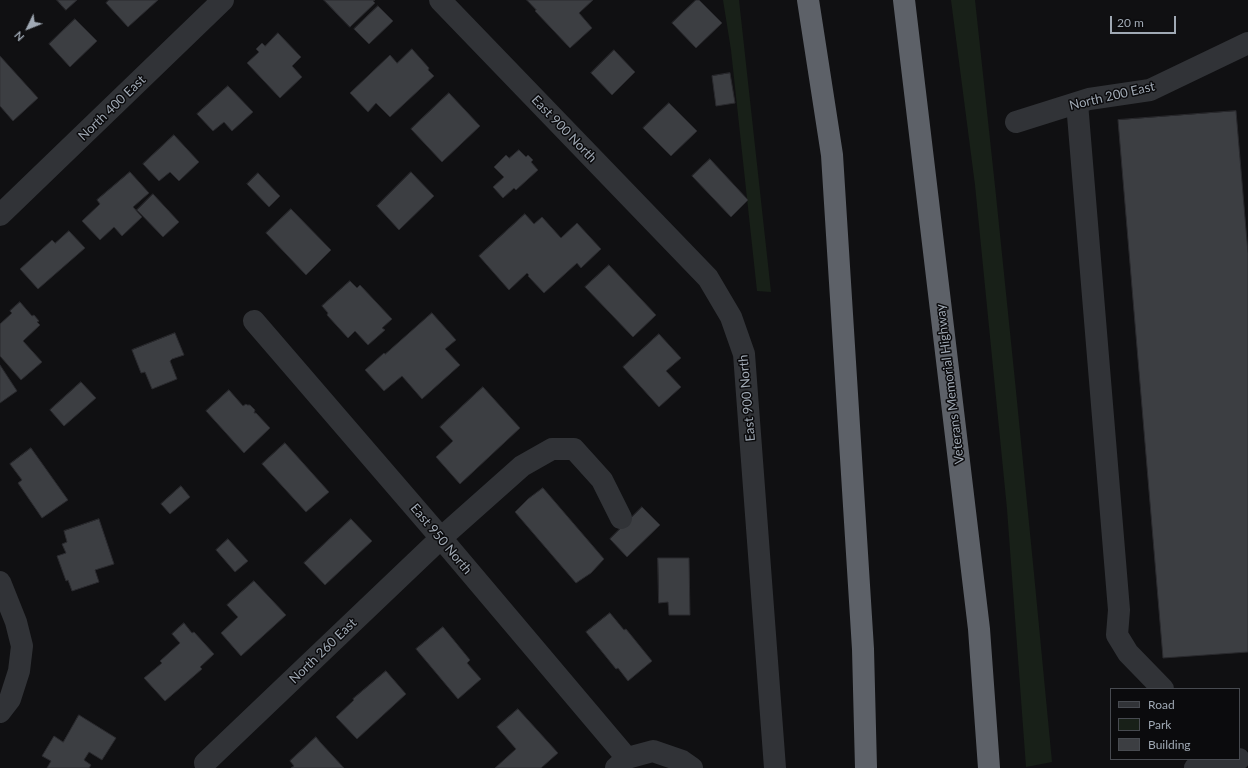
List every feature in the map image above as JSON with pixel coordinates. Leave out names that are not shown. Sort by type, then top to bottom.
[{"type":"highway","points":[[808,0],[832,155],[863,649],[866,768]]},
{"type":"highway","name":"Veterans Memorial Highway","points":[[904,0],[979,629],[990,768]]},
{"type":"street","name":"North 400 East","points":[[0,215],[223,0]]},
{"type":"street","name":"East 900 North","points":[[440,0],[708,278],[731,317],[744,354],[775,768]]},
{"type":"street","name":"North 200 East","points":[[1016,122],[1089,99],[1150,90],[1248,43]]},
{"type":"street","points":[[1077,103],[1119,610],[1117,635],[1128,653],[1162,688]]},
{"type":"street","name":"East 950 North","points":[[254,321],[441,538],[622,763]]},
{"type":"street","name":"North 260 East","points":[[205,763],[441,538],[522,466],[552,449],[574,449],[602,480],[621,518]]},
{"type":"street","points":[[0,582],[16,622],[22,646],[19,671],[10,699],[0,712]]},
{"type":"street","points":[[622,763],[654,751],[682,761],[692,768]]},
{"type":"street","points":[[1195,768],[1233,760]]},
{"type":"green space","points":[[723,0],[739,0],[771,292],[757,291],[731,50]]},
{"type":"green space","points":[[951,0],[975,0],[1052,762],[1026,767],[1007,509],[975,185]]},
{"type":"building","points":[[57,0],[77,0],[66,10]]},
{"type":"building","points":[[109,0],[158,0],[128,27],[106,3]]},
{"type":"building","points":[[324,0],[375,0],[373,1],[375,3],[350,27]]},
{"type":"building","points":[[527,0],[593,0],[579,13],[592,28],[570,48],[535,11],[536,10]]},
{"type":"building","points":[[696,0],[699,0],[722,23],[696,48],[672,23]]},
{"type":"building","points":[[378,6],[393,21],[369,44],[354,29]]},
{"type":"building","points":[[75,19],[97,41],[70,67],[49,44]]},
{"type":"building","points":[[278,33],[301,57],[292,66],[302,77],[280,98],[247,63],[259,52],[256,49],[262,43],[265,46]]},
{"type":"building","points":[[412,49],[434,76],[390,117],[376,103],[368,112],[350,93],[390,55],[397,63]]},
{"type":"building","points":[[614,50],[635,72],[612,95],[591,73]]},
{"type":"building","points":[[0,56],[38,98],[13,121],[0,106]]},
{"type":"building","points":[[730,73],[735,103],[716,106],[712,76]]},
{"type":"building","points":[[228,86],[253,112],[232,131],[224,122],[213,131],[197,114]]},
{"type":"building","points":[[449,93],[480,126],[442,162],[411,129]]},
{"type":"building","points":[[669,103],[697,131],[671,156],[643,128]]},
{"type":"building","points":[[1236,111],[1248,253],[1248,652],[1163,658],[1118,120]]},
{"type":"building","points":[[174,135],[199,162],[179,181],[170,172],[159,181],[143,164]]},
{"type":"building","points":[[519,150],[526,157],[528,155],[533,160],[531,162],[538,170],[516,190],[514,188],[503,198],[493,187],[504,177],[494,167],[506,155],[509,158]]},
{"type":"building","points":[[710,159],[748,200],[731,217],[692,176]]},
{"type":"building","points":[[130,172],[149,193],[133,207],[142,217],[122,236],[114,227],[100,240],[82,221],[100,204],[97,200]]},
{"type":"building","points":[[411,172],[434,196],[399,230],[377,206]]},
{"type":"building","points":[[258,173],[280,196],[269,207],[247,184]]},
{"type":"building","points":[[153,194],[179,222],[163,237],[137,210]]},
{"type":"building","points":[[291,209],[331,250],[306,275],[266,233]]},
{"type":"building","points":[[525,214],[534,224],[542,217],[561,238],[577,223],[601,249],[581,268],[577,263],[544,293],[527,273],[509,290],[479,256]]},
{"type":"building","points":[[69,231],[85,248],[38,289],[20,269],[52,240],[55,243]]},
{"type":"building","points":[[609,265],[656,315],[633,337],[585,287]]},
{"type":"building","points":[[350,281],[357,288],[360,285],[392,319],[382,328],[385,330],[368,345],[355,331],[348,338],[327,315],[328,313],[322,306]]},
{"type":"building","points":[[20,302],[32,316],[34,315],[39,321],[37,322],[40,325],[23,341],[42,362],[21,380],[0,356],[0,324],[12,313],[10,311]]},
{"type":"building","points":[[432,313],[456,340],[445,349],[460,365],[422,399],[402,376],[384,391],[365,370]]},
{"type":"building","points":[[175,333],[184,355],[170,361],[177,379],[152,389],[145,372],[141,373],[132,350]]},
{"type":"building","points":[[659,334],[681,358],[666,371],[681,387],[659,407],[623,367]]},
{"type":"building","points":[[0,365],[17,391],[0,403]]},
{"type":"building","points":[[81,382],[96,398],[64,426],[50,410]]},
{"type":"building","points":[[483,387],[520,428],[460,484],[436,457],[453,441],[440,427]]},
{"type":"building","points":[[229,390],[243,406],[246,404],[250,405],[255,410],[254,413],[256,413],[270,428],[244,453],[206,411]]},
{"type":"building","points":[[285,443],[329,492],[306,512],[262,464]]},
{"type":"building","points":[[31,448],[68,500],[42,518],[18,483],[22,480],[10,464]]},
{"type":"building","points":[[181,486],[190,497],[170,514],[161,504]]},
{"type":"building","points":[[543,488],[604,559],[591,573],[576,583],[515,512],[528,499]]},
{"type":"building","points":[[642,507],[660,525],[627,557],[610,539]]},
{"type":"building","points":[[99,519],[114,564],[95,570],[99,582],[72,591],[68,580],[66,581],[57,556],[66,553],[62,544],[67,542],[64,531]]},
{"type":"building","points":[[351,519],[372,541],[325,585],[304,563]]},
{"type":"building","points":[[228,539],[248,561],[235,572],[216,550]]},
{"type":"building","points":[[658,558],[689,558],[690,615],[669,615],[668,602],[659,603]]},
{"type":"building","points":[[254,581],[286,615],[241,656],[221,633],[238,617],[227,605]]},
{"type":"building","points":[[610,613],[624,630],[626,629],[652,661],[628,681],[618,668],[616,669],[586,632]]},
{"type":"building","points":[[184,623],[192,633],[194,632],[214,654],[200,667],[202,669],[165,701],[144,678],[162,663],[160,661],[180,643],[172,634]]},
{"type":"building","points":[[443,627],[470,660],[467,663],[481,679],[458,699],[416,649]]},
{"type":"building","points":[[386,671],[406,694],[357,739],[336,717],[354,700],[353,699]]},
{"type":"building","points":[[518,709],[558,753],[541,768],[495,768],[516,749],[497,727]]},
{"type":"building","points":[[79,715],[116,738],[102,760],[89,752],[84,760],[91,765],[89,768],[47,768],[51,761],[42,756],[54,736],[63,742]]},
{"type":"building","points":[[316,737],[344,768],[291,768],[294,766],[290,761]]}]
